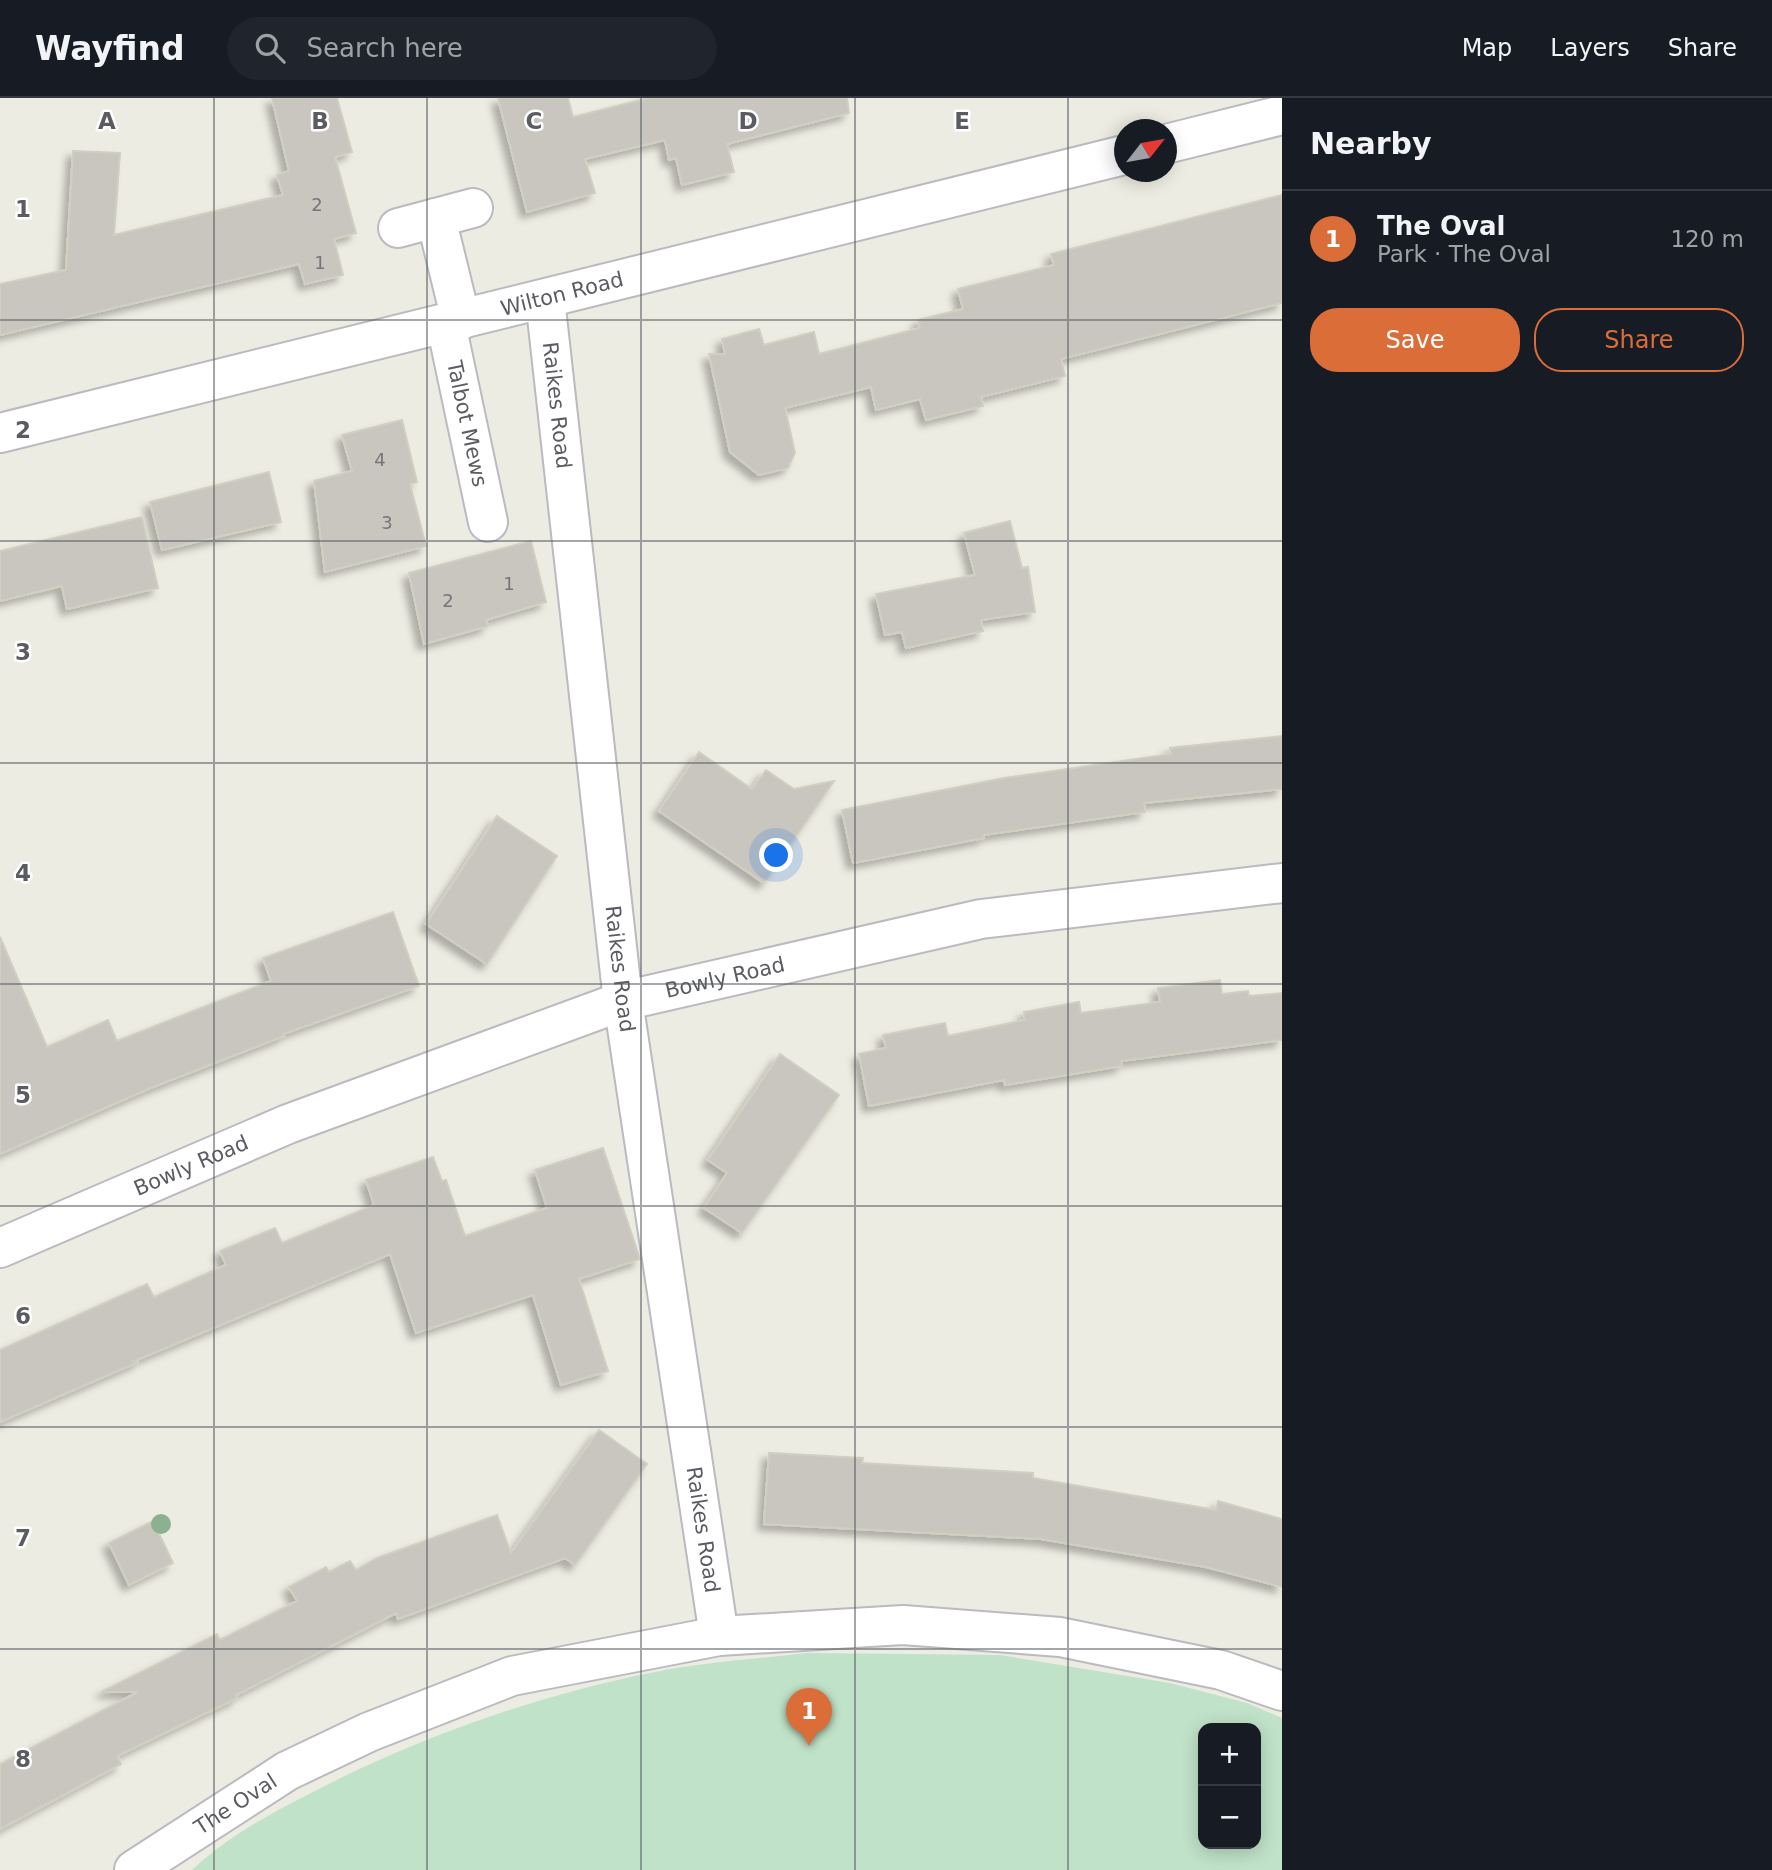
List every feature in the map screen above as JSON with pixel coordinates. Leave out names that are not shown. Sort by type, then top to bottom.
[{"type":"street","points":[[1177,141],[1282,115]]},
{"type":"street","name":"Wilton Road","points":[[0,433],[1114,158]]},
{"type":"street","points":[[398,228],[473,208]]},
{"type":"street","name":"Talbot Mews","points":[[436,218],[488,522]]},
{"type":"street","name":"Raikes Road","points":[[545,299],[623,1001],[719,1636]]},
{"type":"street","name":"Bowly Road","points":[[0,1248],[288,1124],[623,1001],[981,919],[1282,883]]},
{"type":"street","name":"The Oval","points":[[134,1870],[287,1771],[369,1732],[512,1676],[719,1636],[903,1625],[1060,1637],[1221,1670],[1282,1692]]},
{"type":"green space","points":[[807,1653],[1000,1655],[1170,1683],[1247,1703],[1282,1718],[1282,1870],[192,1870],[233,1838],[292,1803],[348,1774],[433,1737],[565,1693],[655,1672]]},
{"type":"building","points":[[272,98],[337,98],[352,152],[335,157],[356,233],[334,239],[343,275],[305,284],[299,264],[0,335],[0,284],[66,270],[73,151],[120,153],[114,235],[283,195],[277,175],[289,171]]},
{"type":"building","points":[[498,98],[568,98],[573,117],[648,98],[847,98],[849,113],[727,144],[734,172],[682,185],[676,158],[669,160],[665,140],[585,159],[595,193],[527,212]]},
{"type":"building","points":[[1282,195],[1282,303],[1061,359],[1065,376],[981,397],[983,406],[926,420],[920,399],[876,410],[871,387],[785,408],[795,453],[788,468],[759,475],[730,452],[709,354],[725,354],[722,339],[759,329],[764,345],[814,332],[819,354],[920,328],[918,320],[963,309],[958,289],[1054,265],[1051,254]]},
{"type":"building","points":[[402,420],[417,482],[410,484],[426,546],[325,572],[314,481],[352,471],[342,435]]},
{"type":"building","points":[[269,472],[281,522],[162,550],[150,502]]},
{"type":"building","points":[[142,517],[158,588],[67,609],[62,586],[0,601],[0,551]]},
{"type":"building","points":[[1010,521],[1022,568],[1028,567],[1035,612],[981,620],[983,631],[906,648],[902,632],[885,635],[876,594],[975,575],[964,533]]},
{"type":"building","points":[[531,541],[546,602],[486,620],[488,626],[424,644],[409,573]]},
{"type":"building","points":[[1282,736],[1282,789],[1144,803],[1145,812],[983,835],[984,838],[853,863],[842,810],[1004,778],[1171,754],[1170,748]]},
{"type":"building","points":[[699,752],[752,789],[766,770],[794,789],[834,781],[764,883],[659,811]]},
{"type":"building","points":[[497,816],[557,856],[487,964],[426,924]]},
{"type":"building","points":[[393,912],[419,986],[283,1034],[284,1036],[148,1089],[0,1154],[0,937],[47,1047],[108,1020],[117,1041],[271,981],[263,958]]},
{"type":"building","points":[[1220,980],[1222,994],[1248,991],[1249,996],[1282,993],[1282,1040],[1121,1061],[1122,1066],[1005,1085],[1004,1080],[869,1106],[859,1054],[886,1048],[883,1035],[945,1023],[948,1036],[1025,1020],[1024,1012],[1079,1002],[1081,1013],[1160,1002],[1158,988]]},
{"type":"building","points":[[780,1054],[839,1095],[742,1233],[704,1208],[727,1173],[708,1160]]},
{"type":"building","points":[[603,1148],[640,1259],[579,1279],[608,1371],[561,1385],[533,1295],[416,1333],[390,1254],[132,1362],[138,1362],[0,1422],[0,1350],[147,1284],[154,1297],[226,1265],[220,1251],[275,1228],[282,1243],[374,1205],[366,1180],[433,1157],[442,1181],[446,1180],[465,1236],[547,1208],[535,1170]]},
{"type":"building","points":[[599,1430],[647,1464],[575,1565],[565,1558],[398,1619],[396,1613],[236,1695],[237,1698],[117,1756],[121,1764],[0,1829],[0,1764],[138,1692],[101,1692],[217,1634],[220,1640],[297,1601],[289,1587],[326,1567],[329,1572],[350,1561],[356,1570],[377,1558],[497,1515],[511,1553]]},
{"type":"building","points":[[769,1453],[863,1458],[862,1463],[1033,1473],[1033,1478],[1216,1510],[1218,1501],[1282,1519],[1282,1587],[1206,1567],[1041,1539],[764,1524]]},
{"type":"building","points":[[153,1521],[173,1563],[129,1585],[109,1543]]},
{"type":"place","name":"The Oval","points":[[809,1746]]}]
